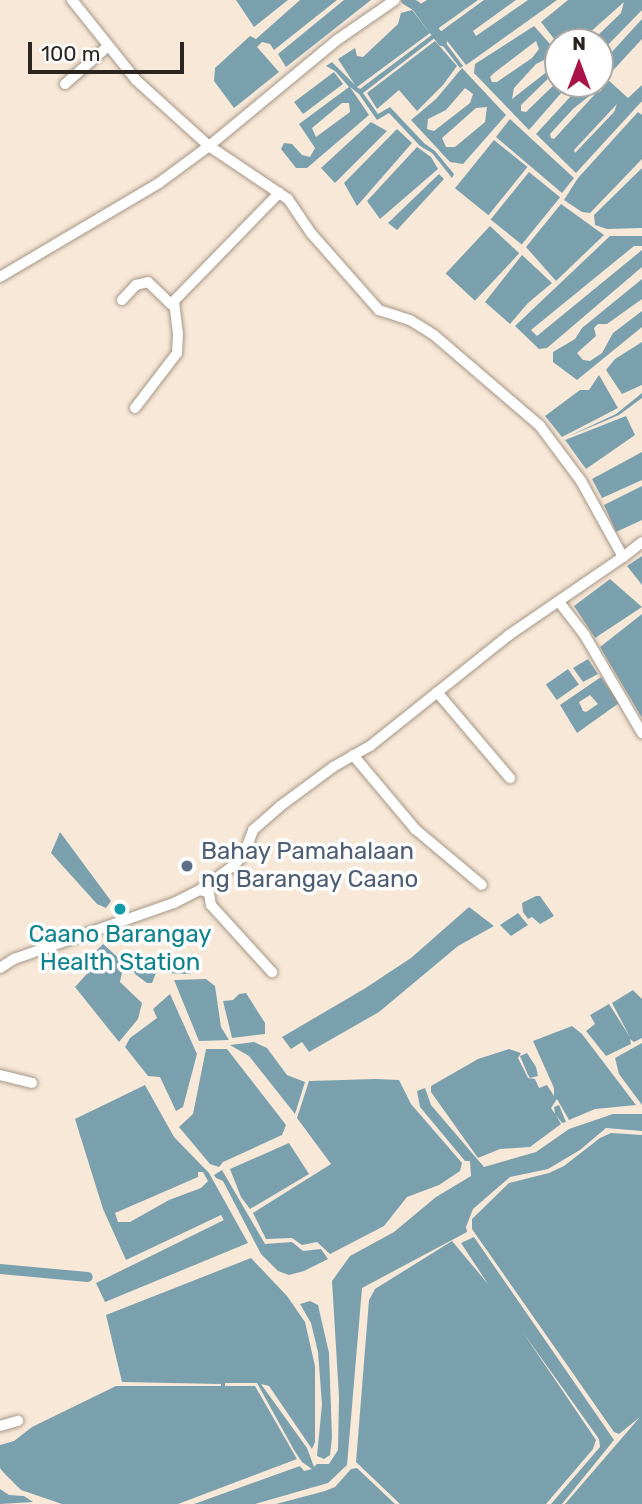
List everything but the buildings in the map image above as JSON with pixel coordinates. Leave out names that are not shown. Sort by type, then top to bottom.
[{"type":"street","points":[[72,0],[135,80],[209,146],[288,199],[311,233],[379,310],[410,320],[434,335],[540,426],[581,481],[623,556]]},
{"type":"street","points":[[0,277],[159,183],[209,146],[337,40],[395,0]]},
{"type":"street","points":[[65,84],[107,47]]},
{"type":"street","points":[[172,305],[279,193]]},
{"type":"street","points":[[122,300],[136,285],[148,282],[172,305],[178,334],[177,353],[135,408]]},
{"type":"street","points":[[0,968],[14,959],[174,903],[200,890],[232,867],[244,854],[253,830],[270,814],[333,766],[370,746],[509,635],[559,603],[642,542]]},
{"type":"street","points":[[559,603],[584,634],[642,733]]},
{"type":"street","points":[[437,692],[510,778]]},
{"type":"street","points":[[354,755],[415,829],[482,885]]},
{"type":"street","points":[[200,890],[209,893],[211,905],[272,972]]},
{"type":"street","points":[[0,1075],[32,1083]]},
{"type":"street","points":[[0,1426],[18,1422]]},
{"type":"water","points":[[236,0],[288,0],[254,27]]},
{"type":"water","points":[[300,0],[337,0],[274,50],[270,44],[262,42],[257,47],[279,72],[234,108],[214,81],[215,68],[250,36],[256,39]]},
{"type":"water","points":[[344,0],[371,0],[286,67],[278,54]]},
{"type":"water","points":[[427,0],[478,0],[436,30],[419,5]]},
{"type":"water","points":[[484,0],[516,0],[473,31],[476,36],[528,0],[557,0],[466,65],[440,32]]},
{"type":"water","points":[[568,0],[642,0],[642,10],[614,39],[614,28],[605,28],[621,13],[624,2],[595,28],[546,28],[541,22]]},
{"type":"water","points":[[412,10],[430,33],[357,87],[360,89],[437,31],[463,66],[460,68],[436,37],[363,93],[378,114],[390,107],[435,151],[454,174],[452,178],[432,153],[420,146],[389,113],[377,120],[359,94],[350,87],[369,115],[307,168],[296,168],[281,149],[284,143],[292,144],[302,155],[310,157],[315,148],[299,124],[349,87],[335,71],[326,66],[332,62],[355,85],[338,59],[355,48],[357,56],[363,57],[398,24],[401,13]],"holes":[[[342,103],[349,103],[350,112],[316,137],[312,128]]]},
{"type":"water","points":[[642,19],[642,39],[614,69],[614,50]]},
{"type":"water","points":[[534,26],[544,37],[544,60],[536,64],[514,88],[512,99],[544,74],[544,83],[521,105],[521,111],[526,112],[544,95],[544,98],[557,98],[529,130],[474,73],[475,64]],"holes":[[[536,41],[539,49],[532,58],[497,82],[492,82],[490,77],[494,73]]]},
{"type":"water","points":[[435,41],[457,66],[443,85],[417,111],[399,90],[377,109],[367,93]]},
{"type":"water","points":[[462,68],[506,115],[463,164],[450,162],[411,120],[436,99]],"holes":[[[465,88],[473,94],[470,103],[434,131],[427,129],[428,119],[446,110]],[[487,107],[485,122],[455,147],[446,147],[442,138],[476,108]]]},
{"type":"water","points":[[334,72],[343,84],[303,114],[294,102]]},
{"type":"water","points":[[614,85],[628,98],[642,85],[642,101],[576,173],[536,134],[569,98],[587,98],[550,134],[551,138],[554,139],[591,98],[614,98]],"holes":[[[617,104],[614,112],[575,153],[574,150]]]},
{"type":"water","points":[[638,112],[642,115],[642,159],[590,213],[582,212],[564,200],[578,178]]},
{"type":"water","points":[[510,119],[574,178],[562,193],[496,137]]},
{"type":"water","points":[[371,122],[387,131],[335,183],[321,168]]},
{"type":"water","points":[[397,129],[412,143],[357,206],[344,183]]},
{"type":"water","points":[[494,140],[527,167],[488,215],[455,188]]},
{"type":"water","points":[[417,147],[431,157],[438,169],[380,219],[367,201]]},
{"type":"water","points":[[642,168],[642,228],[607,229],[595,225],[594,215]]},
{"type":"water","points":[[529,172],[560,197],[522,245],[491,219]]},
{"type":"water","points":[[439,174],[444,179],[397,230],[388,223]]},
{"type":"water","points":[[561,204],[604,235],[556,281],[526,247]]},
{"type":"water","points":[[490,226],[519,253],[475,301],[446,274]]},
{"type":"water","points":[[610,236],[642,236],[642,246],[634,246],[531,330],[537,336],[642,250],[642,267],[547,348],[539,349],[515,326]]},
{"type":"water","points":[[522,255],[552,283],[528,303],[510,324],[485,302]]},
{"type":"water","points":[[642,279],[642,299],[607,324],[598,324],[594,328],[596,336],[577,353],[583,360],[590,361],[602,353],[613,333],[642,311],[642,327],[577,380],[553,362],[553,352],[575,339],[582,328]]},
{"type":"water","points":[[642,342],[642,385],[622,394],[606,370],[615,359]]},
{"type":"water","points":[[599,375],[618,408],[562,437],[545,416],[580,390],[589,390]]},
{"type":"water","points":[[642,393],[642,398],[619,415],[567,437],[616,414]]},
{"type":"water","points":[[626,416],[635,435],[586,469],[565,440]]},
{"type":"water","points":[[642,452],[642,480],[602,498],[592,479]]},
{"type":"water","points":[[642,486],[642,520],[616,532],[604,505]]},
{"type":"water","points":[[642,556],[642,585],[627,566]]},
{"type":"water","points":[[610,579],[642,607],[595,638],[574,606]]},
{"type":"water","points":[[642,614],[642,718],[600,647]]},
{"type":"water","points":[[588,659],[598,674],[583,682],[573,668]]},
{"type":"water","points":[[568,669],[579,685],[557,700],[546,684]]},
{"type":"water","points":[[601,677],[619,703],[577,733],[560,705]],"holes":[[[590,695],[598,704],[586,712],[579,702]]]},
{"type":"water","points":[[60,832],[111,901],[106,908],[97,904],[51,853]]},
{"type":"water","points":[[540,896],[554,916],[540,924],[532,917],[528,919],[523,912],[522,903]]},
{"type":"water","points":[[469,907],[494,926],[458,946],[379,1012],[309,1052],[302,1042],[291,1049],[282,1037],[411,958]]},
{"type":"water","points":[[518,913],[528,925],[511,936],[500,925]]},
{"type":"water","points":[[103,944],[124,963],[120,982],[142,1003],[138,1019],[119,1042],[75,987],[93,967],[97,950]]},
{"type":"water","points":[[138,953],[156,973],[152,983],[147,983],[135,974],[132,965]]},
{"type":"water","points":[[165,959],[187,964],[191,974],[162,973],[156,967]]},
{"type":"water","points":[[206,979],[215,986],[221,1027],[229,1040],[199,1041],[174,980]]},
{"type":"water","points":[[633,990],[642,999],[642,1038],[634,1042],[630,1039],[631,1044],[606,1056],[586,1031],[595,1024],[590,1015],[609,1004],[630,1037],[612,1003]]},
{"type":"water","points":[[246,993],[265,1023],[265,1034],[232,1038],[223,1001],[233,1000],[239,994]]},
{"type":"water","points":[[170,994],[197,1054],[183,1107],[176,1111],[160,1077],[148,1076],[125,1047],[130,1038],[157,1018],[153,1009]]},
{"type":"water","points":[[572,1026],[582,1034],[636,1105],[595,1109],[569,1120],[557,1099],[551,1108],[555,1114],[554,1107],[559,1105],[566,1122],[562,1123],[556,1115],[561,1124],[530,1147],[500,1149],[478,1158],[431,1092],[431,1086],[478,1059],[509,1049],[521,1053],[518,1058],[528,1078],[535,1079],[539,1088],[547,1085],[554,1096],[554,1088],[533,1041]]},
{"type":"water","points":[[254,1042],[267,1048],[287,1075],[305,1082],[295,1114],[249,1056],[230,1045]]},
{"type":"water","points":[[642,1043],[642,1105],[619,1074],[615,1058]]},
{"type":"water","points":[[206,1049],[227,1049],[286,1125],[282,1135],[223,1162],[219,1167],[210,1164],[179,1127],[193,1114]]},
{"type":"water","points":[[527,1053],[538,1076],[530,1078],[528,1075],[520,1056]]},
{"type":"water","points":[[399,1080],[411,1104],[462,1163],[460,1171],[439,1185],[407,1197],[384,1226],[330,1254],[317,1242],[302,1245],[292,1238],[266,1239],[253,1213],[331,1164],[297,1118],[309,1081]]},
{"type":"water","points":[[145,1085],[174,1137],[209,1173],[248,1243],[105,1302],[96,1283],[224,1220],[221,1215],[126,1260],[103,1209],[75,1119]],"holes":[[[198,1172],[203,1172],[208,1181],[201,1188],[169,1200],[130,1222],[118,1222],[115,1213],[198,1177]]]},
{"type":"water","points":[[425,1088],[431,1105],[484,1167],[536,1152],[569,1129],[613,1114],[642,1114],[642,1131],[606,1128],[580,1150],[548,1169],[510,1177],[473,1209],[466,1227],[467,1232],[362,1288],[347,1465],[328,1483],[255,1504],[194,1504],[300,1466],[304,1471],[312,1469],[302,1462],[294,1450],[257,1383],[225,1383],[225,1386],[255,1386],[297,1459],[178,1504],[62,1504],[21,1490],[3,1472],[0,1468],[0,1445],[14,1441],[32,1427],[116,1386],[221,1386],[122,1382],[106,1315],[251,1258],[287,1296],[305,1322],[315,1366],[315,1442],[312,1449],[269,1386],[261,1384],[307,1448],[314,1467],[317,1464],[329,1464],[338,1450],[339,1397],[332,1281],[350,1256],[394,1232],[436,1197],[471,1176],[470,1161],[465,1161],[420,1107],[417,1091]]},
{"type":"water","points":[[611,1133],[642,1135],[642,1504],[565,1504],[640,1417],[619,1434],[614,1432],[472,1229],[472,1219],[509,1183],[549,1173],[564,1166],[600,1138]]},
{"type":"water","points":[[289,1143],[309,1174],[250,1209],[241,1197],[230,1169]]},
{"type":"water","points":[[222,1170],[265,1244],[292,1242],[303,1251],[321,1249],[328,1259],[289,1275],[278,1271],[261,1254],[223,1181],[214,1175]]},
{"type":"water","points":[[474,1237],[614,1440],[562,1504],[551,1504],[600,1447],[599,1439],[522,1331],[596,1440],[593,1449],[546,1504],[400,1504],[356,1462],[369,1300],[375,1289],[452,1241],[488,1284],[461,1243]]},
{"type":"water","points":[[310,1301],[318,1305],[329,1353],[332,1437],[330,1455],[324,1459],[317,1456],[322,1404],[318,1352],[311,1323],[300,1304]]},
{"type":"water","points":[[357,1468],[395,1504],[276,1504],[335,1487],[351,1469]]},
{"type":"water","points":[[0,1489],[9,1495],[24,1496],[33,1502],[0,1504]]},
{"type":"waterway","points":[[406,0],[416,6],[442,41]]},
{"type":"waterway","points":[[0,1269],[88,1277]]},
{"type":"place","name":"Bahay Pamahalaan ng Barangay Caano","points":[[187,866]]},
{"type":"place","name":"Caano Barangay Health Station","points":[[120,909]]}]
